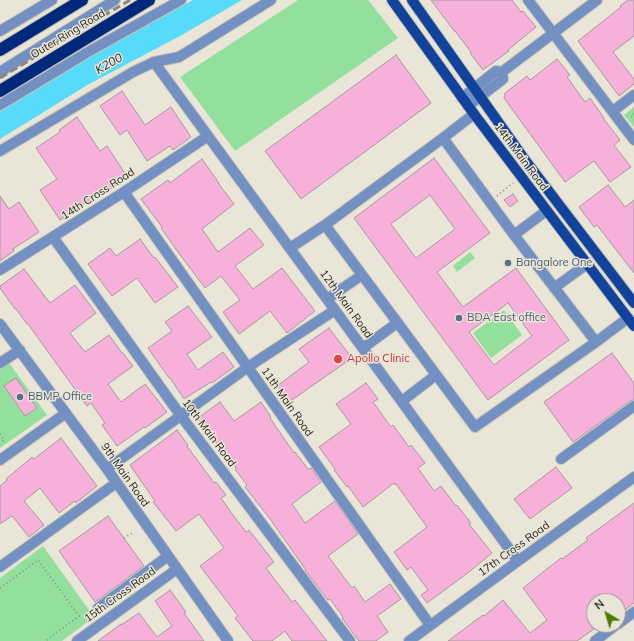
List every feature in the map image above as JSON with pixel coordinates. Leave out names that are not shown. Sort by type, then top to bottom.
[{"type":"highway","name":"Outer Ring Road","points":[[0,50],[82,0]]},
{"type":"highway","name":"Outer Ring Road","points":[[0,91],[149,0]]},
{"type":"main road","name":"14th Main Road","points":[[392,0],[462,98],[631,322]]},
{"type":"main road","name":"14th Main Road","points":[[412,0],[525,160],[634,303]]},
{"type":"street","points":[[0,31],[52,0]]},
{"type":"street","points":[[0,72],[114,0]]},
{"type":"street","points":[[0,105],[88,52],[181,0]]},
{"type":"street","points":[[0,151],[133,72],[154,62],[178,57],[271,0]]},
{"type":"street","points":[[528,0],[634,140]]},
{"type":"street","points":[[462,98],[477,93],[503,79],[502,72],[597,0]]},
{"type":"street","name":"12th Main Road","points":[[154,62],[518,560]]},
{"type":"street","points":[[290,248],[325,225],[443,138],[471,110],[477,93]]},
{"type":"street","points":[[613,111],[634,95]]},
{"type":"street","name":"14th Cross Road","points":[[0,270],[124,192],[208,136]]},
{"type":"street","points":[[443,138],[514,235],[596,342]]},
{"type":"street","name":"11th Main Road","points":[[124,192],[430,625]]},
{"type":"street","points":[[514,235],[546,211]]},
{"type":"street","points":[[325,225],[475,427],[596,342],[631,322]]},
{"type":"street","name":"10th Main Road","points":[[54,237],[181,416],[350,641]]},
{"type":"street","points":[[554,288],[587,264]]},
{"type":"street","points":[[327,299],[362,275]]},
{"type":"street","points":[[107,469],[248,367],[335,310]]},
{"type":"street","points":[[363,348],[397,323]]},
{"type":"street","name":"9th Main Road","points":[[0,324],[107,469],[224,639]]},
{"type":"street","points":[[0,363],[20,350]]},
{"type":"street","points":[[402,401],[436,375]]},
{"type":"street","points":[[561,459],[634,406]]},
{"type":"street","points":[[0,460],[66,414]]},
{"type":"street","name":"17th Cross Road","points":[[409,641],[518,560],[634,477]]},
{"type":"street","points":[[0,567],[116,483]]},
{"type":"street","points":[[98,608],[168,556]]},
{"type":"street","name":"15th Cross Road","points":[[77,641],[177,569]]},
{"type":"street","points":[[595,641],[605,633]]},
{"type":"path","points":[[634,114],[631,116],[634,120]]},
{"type":"path","points":[[490,202],[513,184]]},
{"type":"path","points":[[0,434],[4,440],[0,443]]},
{"type":"path","points":[[124,538],[132,532]]},
{"type":"path","points":[[0,588],[38,560],[79,616],[45,641]]},
{"type":"green space","points":[[298,0],[368,0],[398,38],[235,151],[180,77]]},
{"type":"green space","points":[[634,107],[634,127],[624,115]]},
{"type":"green space","points":[[470,252],[475,258],[457,272],[453,266]]},
{"type":"green space","points":[[504,310],[522,335],[491,358],[473,333]]},
{"type":"green space","points":[[9,363],[47,415],[0,448],[0,369]]},
{"type":"green space","points":[[43,546],[94,617],[62,641],[0,641],[0,578]]},
{"type":"water","name":"K200","points":[[193,0],[242,0],[180,36],[89,84],[0,139],[0,111],[74,65]]},
{"type":"building","points":[[431,0],[512,0],[521,12],[523,11],[536,27],[508,50],[509,51],[483,70]]},
{"type":"building","points":[[628,0],[634,0],[634,36],[613,52],[634,79],[634,84],[619,96],[578,41]]},
{"type":"building","points":[[396,55],[431,103],[301,199],[265,151]]},
{"type":"building","points":[[557,59],[570,75],[567,77],[585,102],[590,98],[620,140],[614,145],[631,167],[610,182],[594,161],[565,182],[504,98],[505,93],[527,76],[530,80]]},
{"type":"building","points":[[122,91],[145,125],[171,107],[191,137],[173,150],[170,146],[147,161],[127,130],[120,135],[100,106]]},
{"type":"building","points":[[77,117],[100,151],[107,146],[128,178],[107,191],[106,189],[60,220],[40,190],[57,179],[36,148],[60,132],[59,130]]},
{"type":"building","points":[[434,158],[490,233],[437,272],[463,307],[516,268],[569,340],[488,400],[354,218]],"holes":[[[430,195],[455,229],[416,258],[391,224]],[[508,303],[532,336],[494,365],[469,332]]]},
{"type":"building","points":[[202,159],[234,204],[202,229],[218,252],[250,228],[264,245],[235,266],[253,289],[282,268],[315,311],[287,333],[270,311],[239,334],[223,312],[240,300],[221,276],[205,288],[141,199],[168,180],[170,183]]},
{"type":"building","points":[[608,185],[625,207],[634,200],[634,273],[597,225],[594,227],[579,207]]},
{"type":"building","points":[[513,194],[518,201],[510,207],[504,200]]},
{"type":"building","points":[[0,196],[9,209],[19,202],[39,232],[13,249],[14,251],[0,261]]},
{"type":"building","points":[[140,239],[178,287],[155,303],[137,278],[112,296],[88,264],[110,248],[116,256]]},
{"type":"building","points":[[24,269],[50,303],[75,285],[96,313],[70,333],[85,352],[109,335],[133,366],[108,384],[121,402],[145,384],[167,412],[117,446],[102,425],[105,423],[91,403],[87,406],[0,288],[0,286]]},
{"type":"building","points":[[188,306],[212,337],[187,354],[198,370],[223,352],[234,367],[212,383],[211,382],[184,399],[148,348],[172,331],[165,322]]},
{"type":"building","points":[[329,328],[352,358],[289,402],[277,386],[309,362],[299,349]]},
{"type":"building","points":[[612,353],[634,383],[634,400],[630,401],[573,442],[544,402]]},
{"type":"building","name":"BBMP Office","points":[[16,378],[37,408],[25,416],[4,386]]},
{"type":"building","points":[[366,383],[378,399],[373,402],[391,427],[393,425],[409,447],[411,445],[425,463],[418,468],[434,491],[441,486],[471,523],[469,524],[492,553],[427,603],[421,595],[428,590],[411,567],[407,570],[394,552],[427,527],[394,483],[363,507],[334,470],[335,469],[319,447],[351,424],[336,404]]},
{"type":"building","points":[[220,402],[234,421],[261,402],[294,453],[295,452],[308,469],[311,468],[321,482],[292,504],[305,523],[335,501],[358,534],[328,556],[352,588],[354,586],[365,602],[390,584],[401,599],[377,616],[388,632],[376,641],[359,641],[330,599],[328,600],[305,570],[270,519],[245,487],[247,485],[235,469],[236,468],[198,418]]},
{"type":"building","points":[[177,430],[214,483],[216,482],[226,495],[221,498],[233,515],[246,532],[249,530],[274,562],[266,568],[292,602],[295,600],[327,641],[292,641],[285,631],[272,641],[253,641],[235,618],[238,616],[200,566],[224,548],[199,514],[176,531],[153,502],[155,501],[130,465]]},
{"type":"building","points":[[61,438],[97,486],[76,503],[75,501],[59,513],[40,488],[24,501],[44,525],[29,537],[12,516],[0,524],[0,486],[32,457],[34,459]]},
{"type":"building","points":[[556,467],[572,488],[530,519],[514,499]]},
{"type":"building","points":[[634,503],[634,603],[626,609],[626,593],[586,593],[586,633],[588,633],[577,641],[448,641],[483,615],[484,616],[503,600],[530,633],[547,620],[523,588],[561,558],[562,559],[588,540],[586,538]]},
{"type":"building","points":[[108,516],[144,566],[95,602],[59,551]]},
{"type":"building","points":[[170,590],[204,641],[98,641],[139,613],[157,637],[172,626],[155,601]]},
{"type":"railway","points":[[0,78],[130,0]]},
{"type":"place","name":"Bangalore One","points":[[508,263]]},
{"type":"place","name":"BDA East office","points":[[459,318]]},
{"type":"place","name":"Apollo Clinic","points":[[338,359]]},
{"type":"place","name":"BBMP Office","points":[[20,397]]}]
